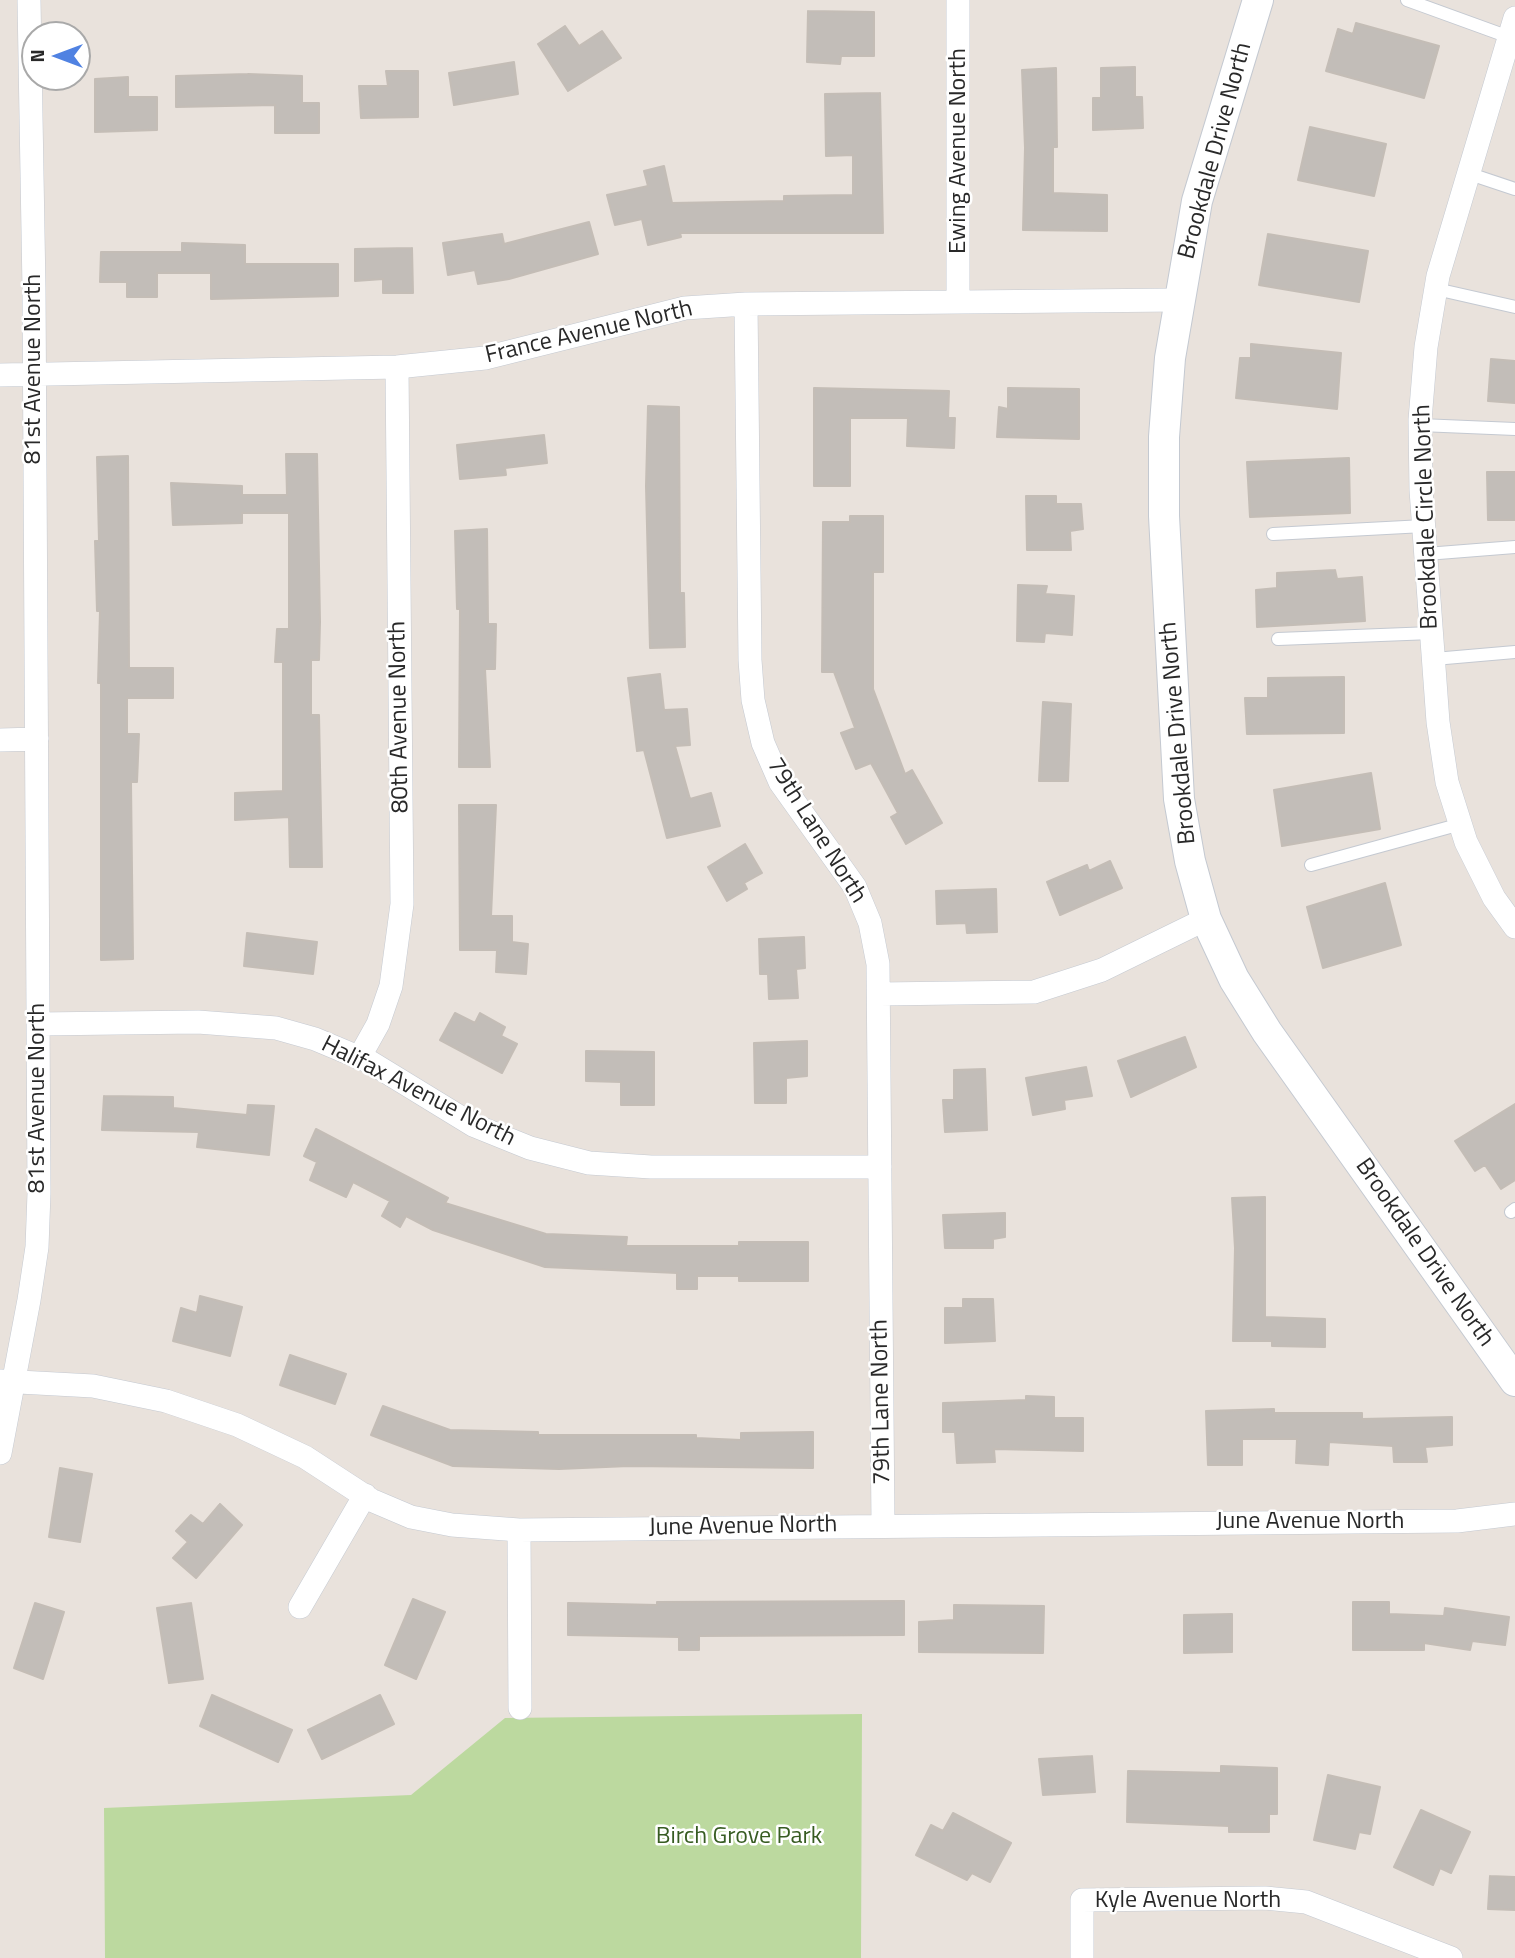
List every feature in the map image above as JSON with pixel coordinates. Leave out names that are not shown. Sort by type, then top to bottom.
[{"type":"street","name":"81st Avenue North","points":[[0,1453],[7,1380],[37,1247],[39,1024],[30,0]]},
{"type":"street","name":"Ewing Avenue North","points":[[958,0],[958,302]]},
{"type":"street","name":"Brookdale Drive North","points":[[1258,0],[1197,201],[1179,300],[1164,437],[1164,516],[1179,799],[1190,861],[1206,919],[1234,979],[1267,1032],[1515,1381]]},
{"type":"street","name":"Brookdale Circle North","points":[[1512,28],[1507,71],[1467,173],[1436,289],[1426,347],[1420,425],[1424,526],[1438,722],[1447,782],[1461,824],[1494,898],[1515,928]]},
{"type":"street","name":"France Avenue North","points":[[0,375],[397,368],[485,358],[685,309],[746,304],[1179,300]]},
{"type":"street","name":"79th Lane North","points":[[746,304],[750,660],[753,701],[763,743],[780,782],[855,887],[870,923],[880,994],[883,1525]]},
{"type":"street","name":"80th Avenue North","points":[[359,1058],[378,1024],[391,986],[402,904],[397,368]]},
{"type":"street","points":[[0,740],[37,739]]},
{"type":"street","points":[[880,994],[1034,992],[1102,970],[1206,919]]},
{"type":"street","name":"Halifax Avenue North","points":[[39,1024],[239,1024],[276,1028],[315,1039],[359,1058],[473,1125],[530,1148],[589,1163],[651,1167],[880,1167]]},
{"type":"street","name":"June Avenue North","points":[[7,1380],[93,1386],[166,1401],[237,1425],[305,1457],[365,1495],[411,1517],[452,1525],[519,1530],[1457,1521],[1515,1514]]},
{"type":"street","points":[[300,1607],[365,1495]]},
{"type":"street","points":[[519,1530],[520,1708]]},
{"type":"street","name":"Kyle Avenue North","points":[[1082,1958],[1082,1900],[1265,1898],[1306,1902],[1451,1958]]},
{"type":"lane","points":[[1407,0],[1512,28]]},
{"type":"lane","points":[[1467,173],[1515,189]]},
{"type":"lane","points":[[1436,289],[1515,307]]},
{"type":"lane","points":[[1420,425],[1515,429]]},
{"type":"lane","points":[[1273,534],[1424,526]]},
{"type":"lane","points":[[1426,554],[1515,547]]},
{"type":"lane","points":[[1279,639],[1432,633]]},
{"type":"lane","points":[[1434,659],[1515,652]]},
{"type":"lane","points":[[1311,865],[1461,824]]},
{"type":"green space","name":"Birch Grove Park","points":[[862,1714],[861,1958],[105,1958],[104,1808],[411,1795],[505,1718]]},
{"type":"building","points":[[808,11],[874,12],[874,56],[841,56],[840,64],[807,62]]},
{"type":"building","points":[[1356,23],[1439,46],[1424,98],[1326,71],[1338,29],[1353,34]]},
{"type":"building","points":[[565,26],[579,46],[602,31],[621,58],[568,91],[538,44]]},
{"type":"building","points":[[514,62],[518,94],[454,105],[449,73]]},
{"type":"building","points":[[1135,67],[1135,97],[1142,97],[1143,128],[1093,130],[1093,98],[1101,98],[1101,68]]},
{"type":"building","points":[[1056,68],[1057,147],[1053,147],[1053,193],[1107,195],[1107,231],[1023,230],[1025,148],[1022,70]]},
{"type":"building","points":[[386,71],[418,71],[418,117],[361,118],[359,86],[388,86]]},
{"type":"building","points":[[176,76],[302,76],[302,103],[319,103],[319,133],[275,133],[275,105],[176,107]]},
{"type":"building","points":[[128,77],[128,97],[157,97],[157,130],[95,132],[95,79]]},
{"type":"building","points":[[880,93],[883,233],[680,233],[681,237],[648,245],[642,219],[615,225],[607,195],[648,186],[644,171],[664,166],[672,203],[784,201],[784,196],[853,195],[853,155],[826,156],[825,94]]},
{"type":"building","points":[[1310,127],[1386,144],[1374,196],[1298,180]]},
{"type":"building","points":[[589,222],[598,254],[509,279],[478,284],[475,270],[448,275],[443,243],[502,234],[504,244]]},
{"type":"building","points":[[1268,234],[1368,251],[1359,302],[1259,285]]},
{"type":"building","points":[[182,243],[245,245],[245,264],[338,264],[338,296],[211,299],[211,273],[157,273],[157,297],[127,297],[127,282],[100,282],[101,252],[182,252]]},
{"type":"building","points":[[412,248],[413,293],[383,293],[383,279],[355,281],[355,249]]},
{"type":"building","points":[[1251,344],[1341,353],[1337,409],[1236,398],[1240,358],[1251,358]]},
{"type":"building","points":[[1491,359],[1515,361],[1515,403],[1488,401]]},
{"type":"building","points":[[814,388],[949,391],[948,418],[955,418],[954,448],[907,446],[908,418],[850,418],[850,486],[814,486]]},
{"type":"building","points":[[1008,388],[1079,389],[1079,439],[997,437],[999,407],[1008,409]]},
{"type":"building","points":[[648,406],[679,407],[680,593],[684,593],[685,647],[650,648],[646,486]]},
{"type":"building","points":[[544,435],[547,463],[505,468],[506,475],[460,479],[457,445]]},
{"type":"building","points":[[286,454],[317,454],[320,622],[319,660],[311,660],[311,715],[319,715],[322,867],[290,867],[289,817],[235,820],[235,793],[283,791],[283,662],[275,662],[277,629],[289,629],[289,513],[242,513],[242,523],[173,525],[171,483],[242,486],[242,495],[287,495]]},
{"type":"building","points":[[128,456],[129,668],[173,668],[173,698],[127,698],[127,734],[139,734],[137,782],[131,782],[133,959],[101,960],[101,683],[98,683],[100,611],[97,611],[95,541],[99,541],[97,457]]},
{"type":"building","points":[[1349,458],[1350,513],[1250,517],[1247,462]]},
{"type":"building","points":[[1487,472],[1515,472],[1515,520],[1488,520]]},
{"type":"building","points":[[1026,496],[1056,496],[1056,504],[1081,504],[1083,529],[1070,531],[1071,550],[1027,550]]},
{"type":"building","points":[[850,516],[883,516],[883,572],[873,572],[873,689],[905,774],[912,770],[942,823],[906,844],[891,817],[898,813],[871,763],[856,769],[841,733],[855,728],[834,672],[822,672],[823,522],[850,522]]},
{"type":"building","points":[[487,529],[488,624],[496,624],[495,669],[485,669],[490,767],[459,767],[460,609],[457,609],[455,531]]},
{"type":"building","points":[[1335,570],[1337,579],[1362,577],[1365,621],[1257,627],[1256,590],[1277,588],[1277,573]]},
{"type":"building","points":[[1018,585],[1047,586],[1045,594],[1074,596],[1072,635],[1045,633],[1044,642],[1017,641]]},
{"type":"building","points":[[660,674],[664,710],[687,709],[690,745],[675,746],[690,799],[711,793],[720,826],[667,838],[644,750],[637,751],[628,678]]},
{"type":"building","points":[[1344,677],[1344,733],[1247,734],[1245,698],[1268,698],[1268,678]]},
{"type":"building","points":[[1043,702],[1071,704],[1068,781],[1039,781]]},
{"type":"building","points":[[1371,773],[1380,829],[1282,846],[1274,790]]},
{"type":"building","points":[[459,805],[496,805],[491,916],[512,916],[512,942],[528,944],[526,974],[496,972],[497,950],[460,950]]},
{"type":"building","points":[[745,844],[762,873],[744,883],[747,889],[727,901],[708,867]]},
{"type":"building","points":[[1110,861],[1122,888],[1060,915],[1047,882],[1087,865],[1089,871]]},
{"type":"building","points":[[1385,883],[1401,945],[1323,968],[1307,907]]},
{"type":"building","points":[[996,889],[997,932],[967,933],[966,923],[937,924],[936,891]]},
{"type":"building","points":[[247,933],[317,942],[313,974],[244,966]]},
{"type":"building","points":[[804,937],[805,968],[796,969],[798,998],[769,999],[768,974],[760,974],[759,939]]},
{"type":"building","points":[[455,1013],[475,1023],[480,1013],[505,1027],[501,1036],[517,1044],[502,1073],[440,1040]]},
{"type":"building","points":[[1185,1037],[1196,1067],[1131,1097],[1118,1061]]},
{"type":"building","points":[[807,1041],[807,1076],[786,1078],[786,1103],[755,1103],[754,1043]]},
{"type":"building","points":[[586,1051],[654,1052],[654,1105],[621,1105],[621,1082],[586,1081]]},
{"type":"building","points":[[1086,1067],[1092,1096],[1064,1100],[1065,1109],[1033,1115],[1026,1078]]},
{"type":"building","points":[[985,1069],[987,1130],[945,1132],[943,1100],[954,1100],[954,1070]]},
{"type":"building","points":[[104,1096],[173,1097],[173,1108],[247,1115],[248,1105],[274,1106],[269,1155],[197,1147],[199,1132],[102,1130]]},
{"type":"building","points":[[1515,1104],[1515,1180],[1501,1189],[1485,1165],[1475,1171],[1455,1141]]},
{"type":"building","points":[[316,1129],[448,1198],[445,1203],[546,1234],[627,1237],[626,1246],[739,1246],[739,1242],[808,1242],[808,1281],[739,1281],[739,1276],[697,1276],[697,1289],[677,1289],[677,1273],[545,1267],[433,1230],[406,1216],[400,1227],[382,1216],[390,1201],[353,1182],[346,1197],[310,1180],[317,1162],[304,1156]]},
{"type":"building","points":[[1265,1197],[1265,1317],[1325,1319],[1325,1347],[1272,1346],[1272,1341],[1233,1341],[1235,1248],[1232,1198]]},
{"type":"building","points":[[1005,1213],[1005,1237],[993,1239],[993,1248],[945,1248],[943,1215]]},
{"type":"building","points":[[200,1296],[242,1307],[230,1356],[173,1341],[181,1308],[197,1313]]},
{"type":"building","points":[[963,1299],[993,1299],[995,1341],[945,1343],[945,1308],[963,1308]]},
{"type":"building","points":[[290,1355],[346,1374],[335,1404],[280,1385]]},
{"type":"building","points":[[1026,1396],[1054,1397],[1054,1418],[1083,1418],[1083,1451],[994,1449],[995,1462],[957,1463],[955,1432],[943,1432],[943,1403],[1026,1400]]},
{"type":"building","points":[[383,1406],[450,1430],[538,1432],[538,1435],[696,1435],[696,1438],[741,1440],[741,1433],[813,1432],[813,1468],[629,1466],[559,1469],[453,1466],[371,1435]]},
{"type":"building","points":[[1274,1409],[1274,1413],[1362,1413],[1362,1419],[1452,1417],[1452,1445],[1425,1447],[1427,1462],[1394,1462],[1393,1446],[1329,1442],[1328,1465],[1296,1463],[1297,1439],[1242,1439],[1242,1465],[1208,1465],[1206,1411]]},
{"type":"building","points":[[60,1468],[92,1474],[80,1542],[49,1537]]},
{"type":"building","points":[[220,1504],[242,1525],[196,1578],[173,1558],[188,1542],[176,1531],[191,1515],[203,1524]]},
{"type":"building","points":[[413,1599],[445,1612],[416,1679],[385,1665]]},
{"type":"building","points":[[904,1601],[904,1635],[699,1636],[699,1650],[679,1650],[679,1637],[568,1635],[568,1603],[657,1605],[657,1602]]},
{"type":"building","points":[[1353,1602],[1389,1602],[1389,1614],[1444,1616],[1445,1608],[1509,1617],[1505,1645],[1472,1641],[1470,1650],[1424,1643],[1424,1650],[1353,1650]]},
{"type":"building","points":[[35,1603],[64,1612],[43,1679],[14,1668]]},
{"type":"building","points":[[191,1603],[203,1679],[169,1683],[157,1608]]},
{"type":"building","points":[[954,1605],[1044,1606],[1043,1653],[919,1652],[919,1622],[954,1620]]},
{"type":"building","points":[[1232,1614],[1232,1652],[1184,1653],[1184,1615]]},
{"type":"building","points":[[212,1695],[292,1730],[278,1762],[200,1726]]},
{"type":"building","points":[[380,1695],[394,1724],[322,1759],[308,1730]]},
{"type":"building","points":[[1092,1756],[1095,1792],[1043,1795],[1039,1759]]},
{"type":"building","points":[[1221,1766],[1277,1768],[1277,1814],[1269,1814],[1269,1832],[1229,1832],[1229,1826],[1127,1822],[1128,1771],[1221,1773]]},
{"type":"building","points":[[1328,1775],[1380,1787],[1370,1834],[1359,1832],[1355,1849],[1314,1840]]},
{"type":"building","points":[[1421,1810],[1470,1832],[1451,1873],[1440,1868],[1433,1885],[1394,1867]]},
{"type":"building","points":[[953,1813],[1011,1843],[990,1882],[972,1873],[967,1880],[916,1855],[931,1825],[943,1831]]},
{"type":"building","points":[[1490,1876],[1515,1877],[1515,1910],[1488,1909]]}]
